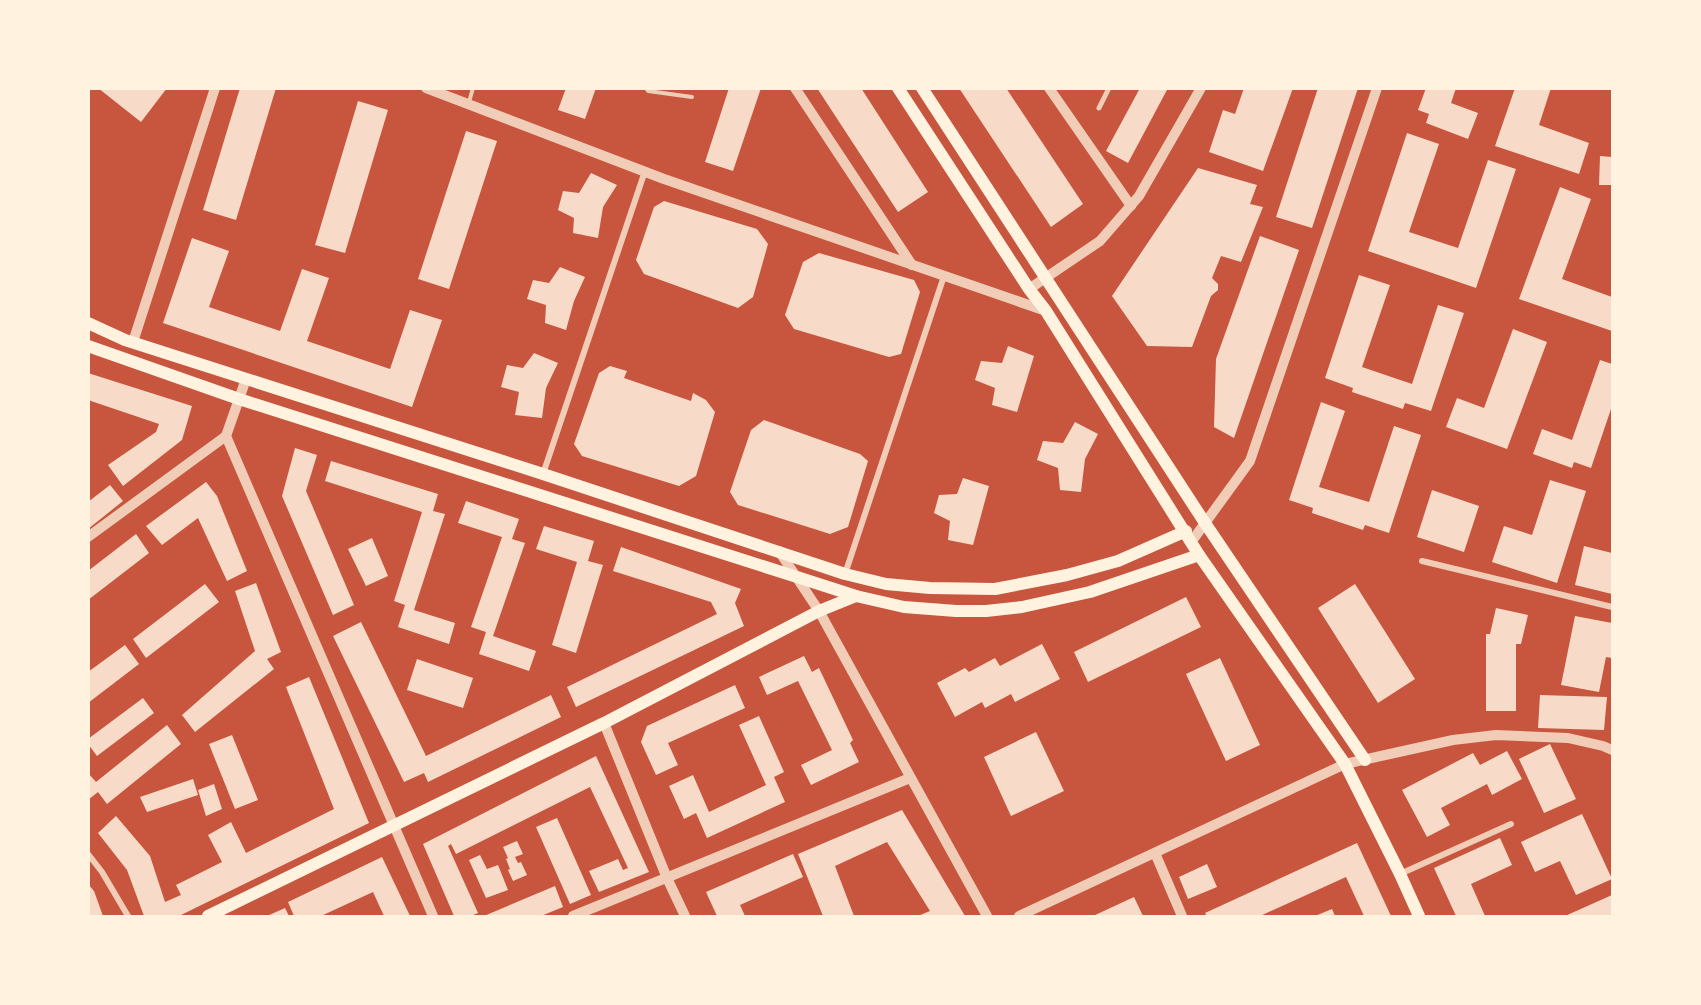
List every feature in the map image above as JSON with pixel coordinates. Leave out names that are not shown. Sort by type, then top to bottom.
[{"type":"main road","points":[[898,88],[1029,289],[1046,311],[1199,555],[1346,764],[1419,916]]},
{"type":"main road","points":[[922,88],[1205,523],[1365,760]]},
{"type":"main road","points":[[88,323],[134,342],[246,379],[845,574],[886,584],[930,588],[994,589],[1068,575],[1118,561],[1189,536]]},
{"type":"main road","points":[[88,346],[239,399],[856,596],[904,607],[986,611],[1022,607],[1090,592],[1199,555]]},
{"type":"main road","points":[[208,916],[604,723],[819,611],[856,596]]},
{"type":"street","points":[[134,342],[215,88]]},
{"type":"street","points":[[426,88],[645,171],[1046,311]]},
{"type":"street","points":[[795,88],[912,265]]},
{"type":"street","points":[[1049,88],[1131,206]]},
{"type":"street","points":[[1099,108],[1109,88]]},
{"type":"street","points":[[1029,289],[1100,241],[1131,206],[1201,88]]},
{"type":"street","points":[[1189,536],[1205,523],[1250,461],[1377,88]]},
{"type":"street","points":[[543,474],[645,171]]},
{"type":"street","points":[[845,574],[944,276]]},
{"type":"street","points":[[88,537],[226,436],[246,379]]},
{"type":"street","points":[[226,436],[393,826],[434,916]]},
{"type":"street","points":[[779,551],[819,611],[987,916]]},
{"type":"street","points":[[1422,561],[1612,607]]},
{"type":"street","points":[[604,723],[667,878],[685,916]]},
{"type":"street","points":[[1019,916],[1346,764],[1453,740],[1496,735],[1568,738],[1612,750]]},
{"type":"street","points":[[573,916],[910,778]]},
{"type":"street","points":[[1400,874],[1511,824]]},
{"type":"street","points":[[1155,853],[1182,916]]},
{"type":"street","points":[[88,855],[102,872],[128,916]]},
{"type":"lane","points":[[469,105],[473,88]]},
{"type":"lane","points":[[646,88],[648,91],[692,97]]},
{"type":"building","points":[[98,88],[167,88],[141,122]]},
{"type":"building","points":[[240,88],[276,88],[236,220],[203,210]]},
{"type":"building","points":[[566,88],[596,88],[585,119],[558,110]]},
{"type":"building","points":[[729,88],[761,88],[733,171],[705,162]]},
{"type":"building","points":[[817,88],[861,88],[928,192],[898,212]]},
{"type":"building","points":[[959,88],[1006,88],[1083,204],[1051,227]]},
{"type":"building","points":[[1140,88],[1168,88],[1128,163],[1106,151]]},
{"type":"building","points":[[1244,88],[1293,88],[1263,171],[1209,152],[1223,110],[1235,114]]},
{"type":"building","points":[[1318,88],[1358,88],[1312,228],[1276,217]]},
{"type":"building","points":[[1426,88],[1456,88],[1451,103],[1478,113],[1468,139],[1426,123],[1429,114],[1418,110]]},
{"type":"building","points":[[1515,88],[1551,88],[1539,125],[1589,143],[1579,174],[1495,146]]},
{"type":"building","points":[[358,101],[388,110],[345,253],[315,245]]},
{"type":"building","points":[[466,131],[497,141],[449,289],[418,279]]},
{"type":"building","points":[[1407,133],[1439,144],[1409,232],[1458,248],[1488,160],[1516,169],[1476,288],[1368,251]]},
{"type":"building","points":[[1600,156],[1612,157],[1612,185],[1599,185]]},
{"type":"building","points":[[1198,168],[1257,185],[1250,204],[1263,207],[1241,262],[1221,256],[1212,278],[1218,284],[1218,290],[1211,296],[1192,347],[1147,346],[1112,296]]},
{"type":"building","points":[[591,173],[617,185],[603,207],[598,238],[573,233],[574,218],[558,210],[563,191],[579,193]]},
{"type":"building","points":[[1560,187],[1591,199],[1562,279],[1612,297],[1612,331],[1519,299]]},
{"type":"building","points":[[664,201],[757,229],[768,244],[753,297],[738,308],[644,274],[636,260],[654,207]]},
{"type":"building","points":[[1260,236],[1299,250],[1234,438],[1214,427],[1216,359]]},
{"type":"building","points":[[192,238],[229,251],[209,307],[280,331],[302,269],[329,278],[307,341],[390,369],[410,310],[442,320],[412,407],[163,323]]},
{"type":"building","points":[[819,253],[914,280],[920,292],[901,354],[889,357],[794,329],[785,315],[803,262]]},
{"type":"building","points":[[560,267],[585,277],[574,301],[566,330],[545,323],[546,305],[527,299],[533,280],[549,283]]},
{"type":"building","points":[[1359,275],[1390,285],[1362,367],[1412,384],[1438,305],[1464,313],[1431,411],[1405,403],[1403,409],[1352,392],[1353,388],[1325,378]]},
{"type":"building","points":[[1513,329],[1547,342],[1507,449],[1446,427],[1457,398],[1484,408]]},
{"type":"building","points":[[1008,346],[1034,356],[1017,412],[992,405],[995,388],[975,380],[981,361],[1002,363]]},
{"type":"building","points":[[534,353],[558,363],[546,388],[542,418],[515,415],[519,392],[501,387],[507,365],[523,368]]},
{"type":"building","points":[[1600,360],[1612,364],[1612,406],[1591,468],[1574,462],[1572,468],[1533,454],[1542,429],[1572,440]]},
{"type":"building","points":[[610,366],[627,371],[624,378],[691,401],[693,393],[706,400],[715,412],[696,476],[679,486],[582,456],[574,444],[599,373]]},
{"type":"building","points":[[88,373],[192,406],[182,440],[123,486],[108,465],[156,432],[159,424],[88,400]]},
{"type":"building","points":[[1321,402],[1345,411],[1319,487],[1369,502],[1394,426],[1421,435],[1389,533],[1365,525],[1363,530],[1312,513],[1313,508],[1289,500]]},
{"type":"building","points":[[764,420],[860,454],[868,461],[848,527],[830,534],[738,505],[730,492],[751,430]]},
{"type":"building","points":[[1075,422],[1098,434],[1085,459],[1081,492],[1060,490],[1058,468],[1037,460],[1043,441],[1063,443]]},
{"type":"building","points":[[295,448],[317,455],[306,491],[354,605],[333,615],[282,496]]},
{"type":"building","points":[[331,461],[438,494],[433,511],[445,514],[414,610],[455,623],[449,644],[398,627],[405,605],[394,601],[422,512],[325,481]]},
{"type":"building","points":[[963,478],[989,486],[973,545],[948,540],[950,521],[934,513],[939,495],[957,494]]},
{"type":"building","points":[[1550,480],[1586,491],[1557,583],[1492,562],[1504,526],[1532,535]]},
{"type":"building","points":[[206,482],[217,496],[247,571],[227,581],[198,518],[162,545],[146,526]]},
{"type":"building","points":[[110,485],[123,501],[88,529],[88,502]]},
{"type":"building","points":[[1432,490],[1479,506],[1464,552],[1417,537]]},
{"type":"building","points":[[466,501],[519,519],[512,539],[525,543],[493,636],[536,651],[529,671],[479,654],[486,632],[471,627],[502,537],[458,523]]},
{"type":"building","points":[[544,526],[594,541],[588,561],[603,565],[576,653],[552,645],[577,562],[536,549]]},
{"type":"building","points":[[136,534],[149,553],[88,600],[88,571]]},
{"type":"building","points":[[372,538],[388,576],[366,586],[348,549]]},
{"type":"building","points":[[1584,546],[1612,553],[1612,594],[1575,585]]},
{"type":"building","points":[[621,547],[741,589],[735,603],[744,626],[576,707],[567,687],[717,614],[711,602],[613,571]]},
{"type":"building","points":[[256,583],[281,652],[267,659],[274,669],[195,732],[182,715],[255,651],[235,591]]},
{"type":"building","points":[[205,584],[219,602],[146,658],[133,639]]},
{"type":"building","points":[[1355,584],[1415,679],[1378,703],[1318,608]]},
{"type":"building","points":[[1186,597],[1201,627],[1088,682],[1074,652]]},
{"type":"building","points":[[1496,608],[1528,615],[1521,644],[1516,644],[1516,711],[1486,711],[1486,634],[1490,634]]},
{"type":"building","points":[[1575,616],[1612,623],[1612,658],[1606,657],[1599,692],[1561,685]]},
{"type":"building","points":[[361,622],[426,756],[551,695],[561,717],[428,782],[424,773],[404,782],[333,636]]},
{"type":"building","points":[[1042,644],[1060,679],[1015,702],[1011,694],[985,708],[982,702],[955,717],[937,683],[965,668],[969,672],[995,658],[1000,666]]},
{"type":"building","points":[[125,645],[139,664],[88,703],[88,672]]},
{"type":"building","points":[[804,656],[812,672],[819,668],[853,740],[850,743],[859,762],[811,785],[801,765],[832,750],[798,681],[767,695],[759,677]]},
{"type":"building","points":[[1220,658],[1260,745],[1226,761],[1186,674]]},
{"type":"building","points":[[417,659],[473,678],[463,708],[407,690]]},
{"type":"building","points":[[309,677],[369,823],[179,916],[144,916],[127,870],[98,833],[116,816],[150,856],[165,902],[181,895],[176,885],[222,862],[208,835],[231,822],[246,853],[334,809],[286,687]]},
{"type":"building","points":[[735,685],[745,708],[668,743],[678,765],[656,775],[641,742],[647,726]]},
{"type":"building","points":[[1540,695],[1607,697],[1604,730],[1538,728]]},
{"type":"building","points":[[143,698],[154,713],[97,756],[88,744],[88,739]]},
{"type":"building","points":[[759,716],[784,772],[774,777],[785,802],[707,838],[696,813],[684,819],[669,786],[693,775],[709,812],[766,785],[739,725]]},
{"type":"building","points":[[167,725],[181,744],[107,804],[98,792],[88,800],[88,773],[96,782]]},
{"type":"building","points":[[1036,732],[1064,791],[1011,816],[984,757]]},
{"type":"building","points":[[232,735],[258,800],[235,809],[209,744]]},
{"type":"building","points":[[1550,744],[1576,799],[1544,813],[1519,759]]},
{"type":"building","points":[[1507,751],[1522,779],[1492,795],[1487,784],[1441,808],[1450,825],[1427,837],[1402,790],[1473,753],[1480,765]]},
{"type":"building","points":[[596,756],[649,872],[599,892],[589,871],[618,859],[623,870],[628,868],[590,787],[456,854],[451,844],[448,846],[478,913],[471,916],[454,916],[423,844]]},
{"type":"building","points":[[193,779],[198,795],[147,812],[140,797]]},
{"type":"building","points":[[214,784],[222,809],[206,816],[198,790]]},
{"type":"building","points":[[902,810],[965,916],[918,916],[930,911],[887,842],[835,866],[854,916],[823,916],[798,854]]},
{"type":"building","points":[[1582,814],[1612,879],[1576,895],[1560,861],[1535,872],[1521,842]]},
{"type":"building","points":[[557,818],[591,895],[570,904],[536,827]]},
{"type":"building","points":[[1500,838],[1512,865],[1471,884],[1485,916],[1456,916],[1434,868]]},
{"type":"building","points":[[517,841],[523,854],[515,857],[518,863],[521,862],[527,875],[513,881],[503,847]]},
{"type":"building","points":[[1357,843],[1391,916],[1364,916],[1346,877],[1260,916],[1207,916],[1205,913]]},
{"type":"building","points":[[793,854],[803,877],[740,905],[745,916],[717,916],[706,892]]},
{"type":"building","points":[[480,855],[487,869],[498,865],[508,890],[486,898],[469,860]]},
{"type":"building","points":[[382,857],[410,916],[384,916],[373,892],[321,916],[294,916],[288,902]]},
{"type":"building","points":[[1207,864],[1217,887],[1188,899],[1179,877]]},
{"type":"building","points":[[88,884],[94,891],[103,916],[88,916]]},
{"type":"building","points":[[555,886],[563,907],[541,916],[484,916]]},
{"type":"building","points":[[1612,895],[1612,916],[1565,916]]},
{"type":"building","points":[[1134,897],[1143,916],[1093,916]]},
{"type":"building","points":[[285,908],[289,916],[267,916]]},
{"type":"building","points":[[1332,909],[1335,916],[1315,916]]}]
